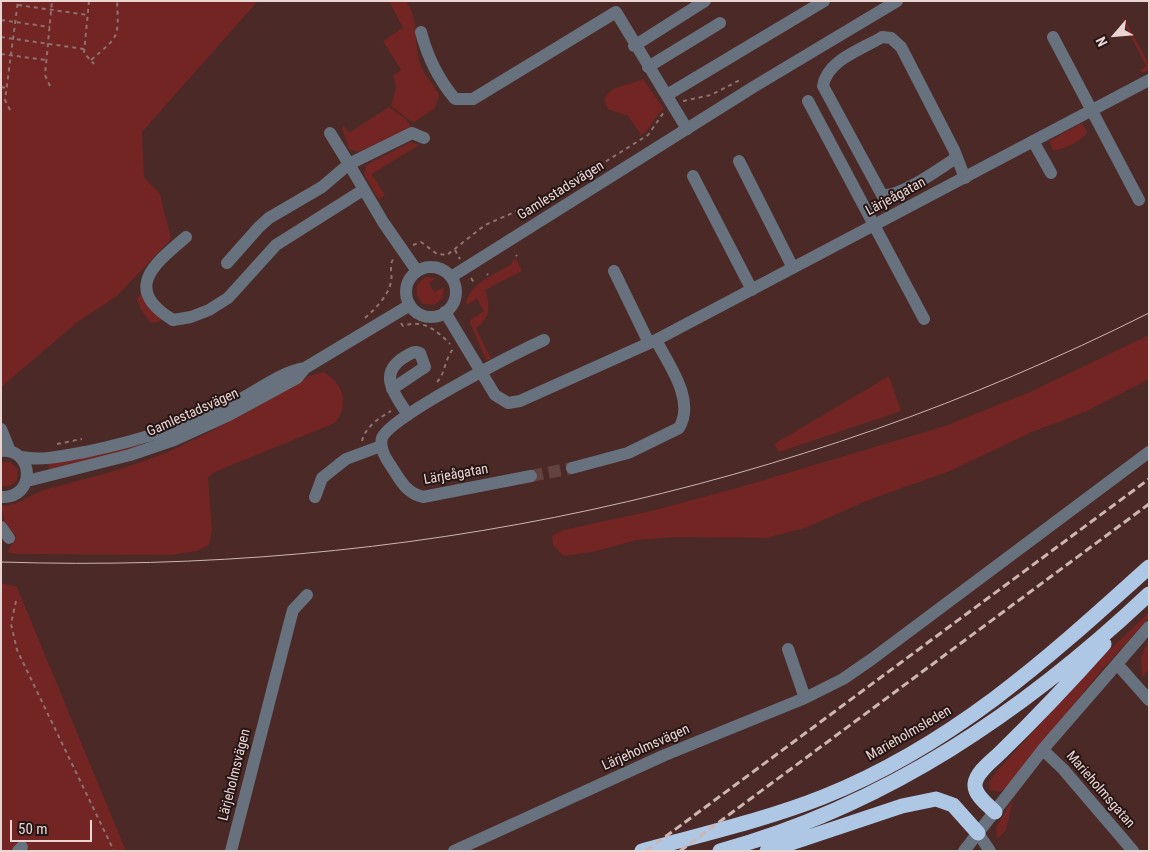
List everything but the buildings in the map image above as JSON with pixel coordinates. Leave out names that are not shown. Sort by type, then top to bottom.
[{"type":"highway","name":"Marieholmsleden","points":[[642,851],[781,812],[823,797],[894,764],[981,710],[1013,686],[1149,567]]},
{"type":"highway","points":[[994,812],[977,793],[975,786],[977,778],[988,764],[1072,679],[1145,598]]},
{"type":"highway","points":[[720,851],[800,826],[846,807],[907,776],[956,747],[1039,689],[1145,598]]},
{"type":"highway","points":[[768,851],[902,806],[936,799],[953,805],[978,833]]},
{"type":"street","points":[[608,1],[634,46],[687,129]]},
{"type":"street","points":[[634,46],[705,1]]},
{"type":"street","points":[[667,95],[824,1]]},
{"type":"street","name":"Gamlestadsvägen","points":[[451,277],[687,129],[897,1]]},
{"type":"street","points":[[421,32],[426,50],[448,91],[454,98],[473,99],[616,12]]},
{"type":"street","points":[[648,67],[720,23]]},
{"type":"street","points":[[956,158],[920,180],[889,195],[882,195],[823,86],[825,75],[831,67],[882,37],[891,38],[901,47],[956,158],[965,178]]},
{"type":"street","points":[[1053,38],[1139,200]]},
{"type":"street","name":"Lärjeågatan","points":[[445,312],[495,395],[508,403],[514,403],[536,395],[652,341],[1149,80]]},
{"type":"street","points":[[808,102],[924,319]]},
{"type":"street","points":[[330,133],[350,164],[363,190],[416,271]]},
{"type":"street","points":[[227,263],[264,222],[322,187],[350,164],[412,133],[424,138]]},
{"type":"street","points":[[1033,140],[1051,173]]},
{"type":"street","points":[[739,161],[793,268]]},
{"type":"street","points":[[693,176],[752,290]]},
{"type":"street","points":[[186,237],[165,255],[147,275],[146,288],[151,302],[160,312],[173,320],[191,317],[209,310],[228,298],[276,245],[363,190]]},
{"type":"street","points":[[425,267],[435,267],[451,277],[455,294],[453,303],[445,312],[436,316],[426,316],[416,312],[410,305],[406,295],[407,285],[416,271],[425,267]]},
{"type":"street","points":[[572,468],[628,453],[679,428],[684,421],[684,399],[614,271]]},
{"type":"street","name":"Gamlestadsvägen","points":[[1,497],[17,494],[27,481],[130,454],[174,440],[262,398],[297,378],[305,368],[410,305]]},
{"type":"street","points":[[314,497],[322,478],[346,459],[382,446],[385,433],[408,416],[480,372],[544,340]]},
{"type":"street","name":"Gamlestadsvägen","points":[[11,453],[36,459],[67,455],[165,433],[234,403],[294,370],[305,368]]},
{"type":"street","points":[[392,389],[408,416]]},
{"type":"street","points":[[1,429],[11,453],[27,467],[27,481]]},
{"type":"street","name":"Lärjeågatan","points":[[382,446],[385,458],[403,484],[412,493],[423,497],[531,476]]},
{"type":"street","name":"Lärjeholmsvägen","points":[[454,851],[665,755],[805,698],[843,679],[1149,452]]},
{"type":"street","points":[[1,527],[9,538]]},
{"type":"street","name":"Lärjeholmsvägen","points":[[231,851],[293,610],[306,595]]},
{"type":"street","points":[[964,851],[1043,750],[1149,627]]},
{"type":"street","points":[[788,650],[805,698]]},
{"type":"street","points":[[1117,664],[1149,700]]},
{"type":"street","name":"Marieholmsgatan","points":[[1043,750],[1063,769],[1133,851]]},
{"type":"street","points":[[978,833],[990,851]]},
{"type":"path","points":[[10,110],[6,100],[18,1]]},
{"type":"path","points":[[50,86],[46,75],[52,1]]},
{"type":"path","points":[[89,1],[84,53],[94,64]]},
{"type":"path","points":[[90,60],[112,42],[118,30],[117,1]]},
{"type":"path","points":[[18,5],[88,15]]},
{"type":"path","points":[[1,20],[50,27]]},
{"type":"path","points":[[1,37],[84,49]]},
{"type":"path","points":[[1,54],[47,60]]},
{"type":"path","points":[[361,321],[382,301],[391,283],[392,261],[404,251],[421,242],[437,254],[447,255],[485,224],[549,196],[648,134],[660,116],[673,106],[719,92],[748,76]]},
{"type":"path","points":[[1,87],[7,88]]},
{"type":"path","points":[[55,444],[90,438]]},
{"type":"path","points":[[16,601],[11,624],[16,650],[114,851]]},
{"type":"shaded area","points":[[1,1],[258,1],[142,132],[144,177],[160,194],[171,239],[117,296],[79,321],[1,387]]},
{"type":"shaded area","points":[[389,1],[406,1],[410,8],[415,24],[417,50],[421,66],[439,96],[435,108],[413,123],[391,106],[396,87],[393,76],[401,70],[383,41],[403,28]]},
{"type":"shaded area","points":[[1124,18],[1149,64],[1149,70],[1142,73],[1140,70],[1146,66],[1122,19]]},
{"type":"shaded area","points":[[643,79],[664,109],[641,135],[628,116],[608,109],[604,100],[616,88]]},
{"type":"shaded area","points":[[389,107],[406,119],[411,127],[358,152],[349,149],[342,128],[344,126],[349,133]]},
{"type":"shaded area","points":[[1082,123],[1087,132],[1082,138],[1067,147],[1053,150],[1049,141]]},
{"type":"shaded area","points":[[411,142],[419,145],[372,174],[385,195],[379,200],[364,174],[366,165]]},
{"type":"shaded area","points":[[516,258],[522,271],[485,290],[488,312],[484,321],[476,328],[491,359],[486,360],[470,323],[470,320],[484,311],[477,299],[466,305],[467,298],[471,291],[483,280],[512,264]]},
{"type":"shaded area","points":[[425,277],[436,278],[429,283],[434,292],[444,287],[443,298],[434,305],[423,304],[417,296],[417,285]]},
{"type":"shaded area","points":[[142,292],[161,319],[159,322],[151,323],[141,310],[137,299]]},
{"type":"shaded area","points":[[1149,335],[1149,379],[1085,412],[1032,432],[950,471],[871,499],[805,528],[766,538],[677,537],[637,540],[592,552],[564,556],[553,545],[552,536],[563,530],[651,511],[737,488],[945,426],[1030,392]]},
{"type":"shaded area","points":[[324,372],[336,383],[343,395],[340,416],[335,423],[217,471],[208,477],[212,530],[209,545],[197,551],[170,555],[16,554],[7,552],[16,536],[5,524],[1,506],[15,503],[40,491],[117,470],[185,444],[309,376]]},
{"type":"shaded area","points":[[889,376],[901,411],[779,452],[774,444]]},
{"type":"shaded area","points":[[138,444],[148,446],[49,469],[48,462]]},
{"type":"shaded area","points":[[1,462],[10,462],[18,469],[17,480],[10,486],[1,486]]},
{"type":"shaded area","points":[[1,583],[17,587],[126,851],[1,851]]},
{"type":"shaded area","points":[[1149,612],[1149,618],[1100,672],[1007,787],[999,792],[990,790],[989,783],[995,773],[1097,662]]},
{"type":"shaded area","points":[[1149,638],[1149,669],[1142,678],[1141,658]]},
{"type":"shaded area","points":[[1013,799],[1006,830],[997,839],[996,827]]},
{"type":"tunnel","points":[[531,476],[572,468]]},
{"type":"tram line","points":[[1,562],[151,562],[299,554],[446,536],[591,510],[734,474],[875,430],[1013,376],[1149,313]]},
{"type":"railway","points":[[646,851],[1149,479]]},
{"type":"railway","points":[[680,851],[1149,504]]}]
